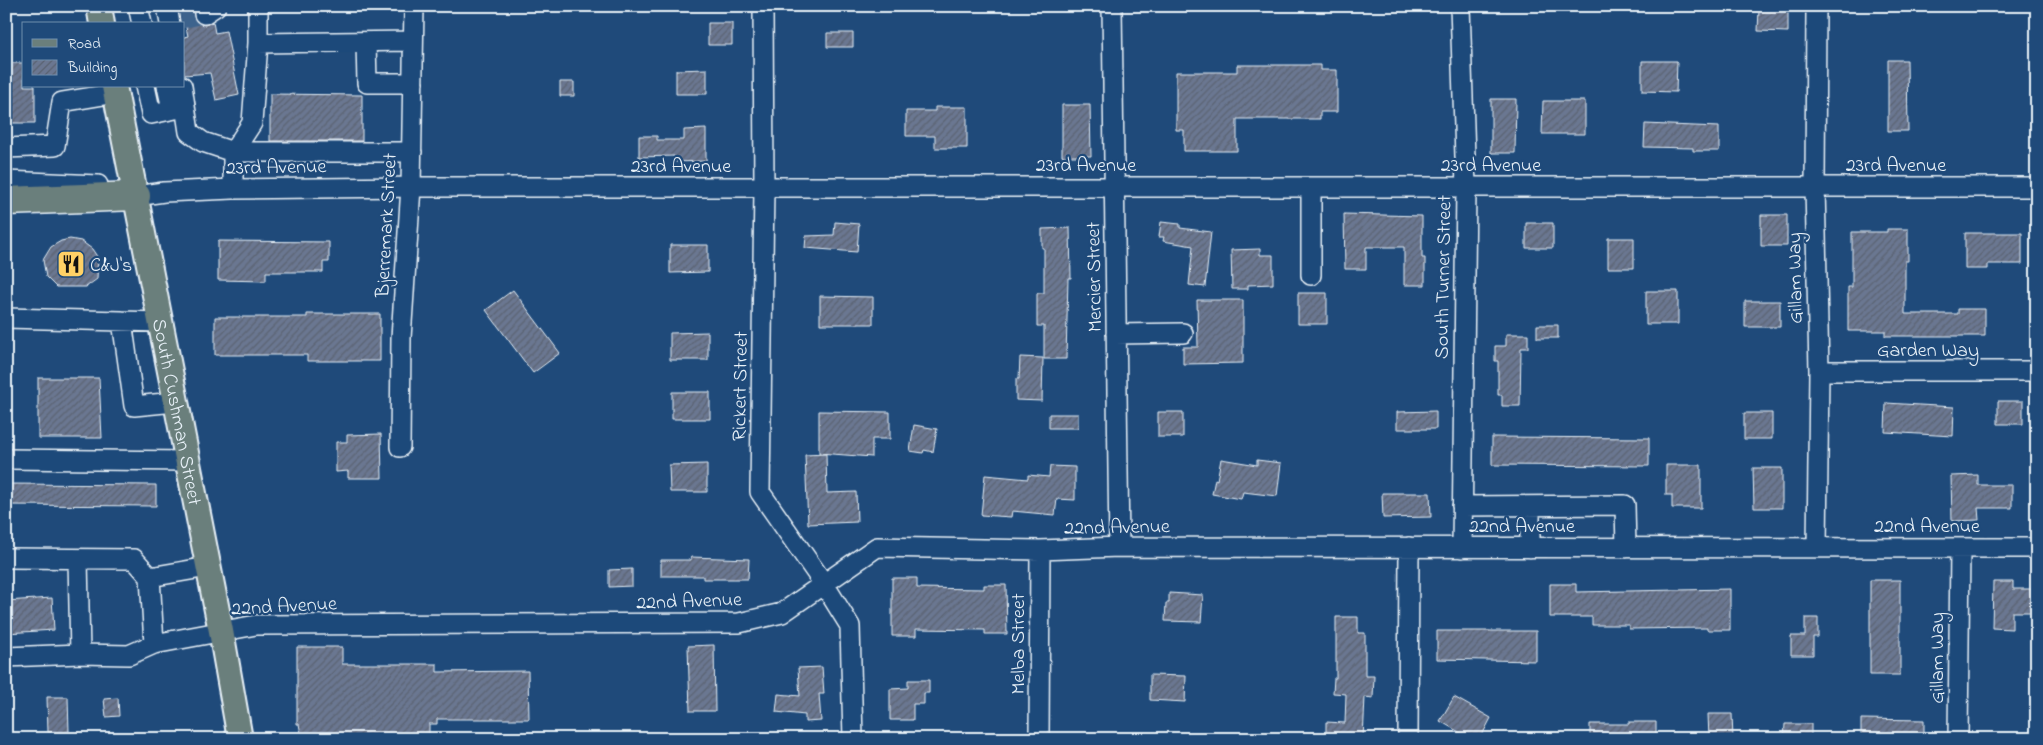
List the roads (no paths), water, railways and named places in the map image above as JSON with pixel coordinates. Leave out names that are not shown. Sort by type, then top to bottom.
[{"type":"highway","points":[[6,201],[136,196]]},
{"type":"main road","name":"South Cushman Street","points":[[115,90],[221,631],[240,739]]},
{"type":"street","points":[[138,6],[142,22]]},
{"type":"street","points":[[233,188],[233,152],[252,123],[258,43],[258,6]]},
{"type":"street","name":"Bjerremark Street","points":[[400,447],[401,338],[411,186],[414,6]]},
{"type":"street","name":"Rickert Street","points":[[763,6],[764,188],[760,492],[824,584],[850,626],[853,739]]},
{"type":"street","name":"Mercier Street","points":[[1112,6],[1119,548]]},
{"type":"street","name":"South Turner Street","points":[[1460,6],[1466,187],[1462,548]]},
{"type":"street","name":"Gillam Way","points":[[1816,6],[1815,186],[1819,371],[1817,548]]},
{"type":"street","points":[[258,43],[414,41]]},
{"type":"street","points":[[366,42],[367,83],[413,83]]},
{"type":"street","points":[[145,88],[150,114]]},
{"type":"street","points":[[168,88],[189,132],[203,142],[233,152],[412,152]]},
{"type":"street","points":[[179,108],[182,88]]},
{"type":"street","points":[[6,148],[55,146],[61,94],[115,90]]},
{"type":"street","points":[[121,119],[179,108]]},
{"type":"street","points":[[6,182],[111,185],[136,196]]},
{"type":"street","name":"23rd Avenue","points":[[136,196],[164,192],[233,188],[411,186],[764,188],[1114,186],[2037,187]]},
{"type":"street","points":[[1311,186],[1311,275]]},
{"type":"street","points":[[6,318],[160,322]]},
{"type":"street","points":[[122,321],[134,406],[175,402]]},
{"type":"street","points":[[1116,334],[1183,333]]},
{"type":"street","name":"Garden Way","points":[[1819,371],[2037,371]]},
{"type":"street","points":[[6,459],[187,461]]},
{"type":"street","points":[[1462,506],[1625,505],[1626,548]]},
{"type":"street","points":[[1530,506],[1530,548]]},
{"type":"street","name":"22nd Avenue","points":[[6,657],[80,654],[129,655],[154,644],[256,625],[739,623],[782,614],[877,547],[1040,550],[1119,548],[2037,548]]},
{"type":"street","points":[[1408,739],[1409,548]]},
{"type":"street","name":"Gillam Way","points":[[1958,739],[1960,548]]},
{"type":"street","name":"Melba Street","points":[[1039,739],[1040,550]]},
{"type":"street","points":[[6,558],[134,559],[150,577],[154,644]]},
{"type":"street","points":[[78,558],[80,654]]},
{"type":"street","points":[[150,577],[208,566]]},
{"type":"tunnel","points":[[181,19],[204,14]]},
{"type":"place","name":"C&J's","points":[[71,264]]}]
